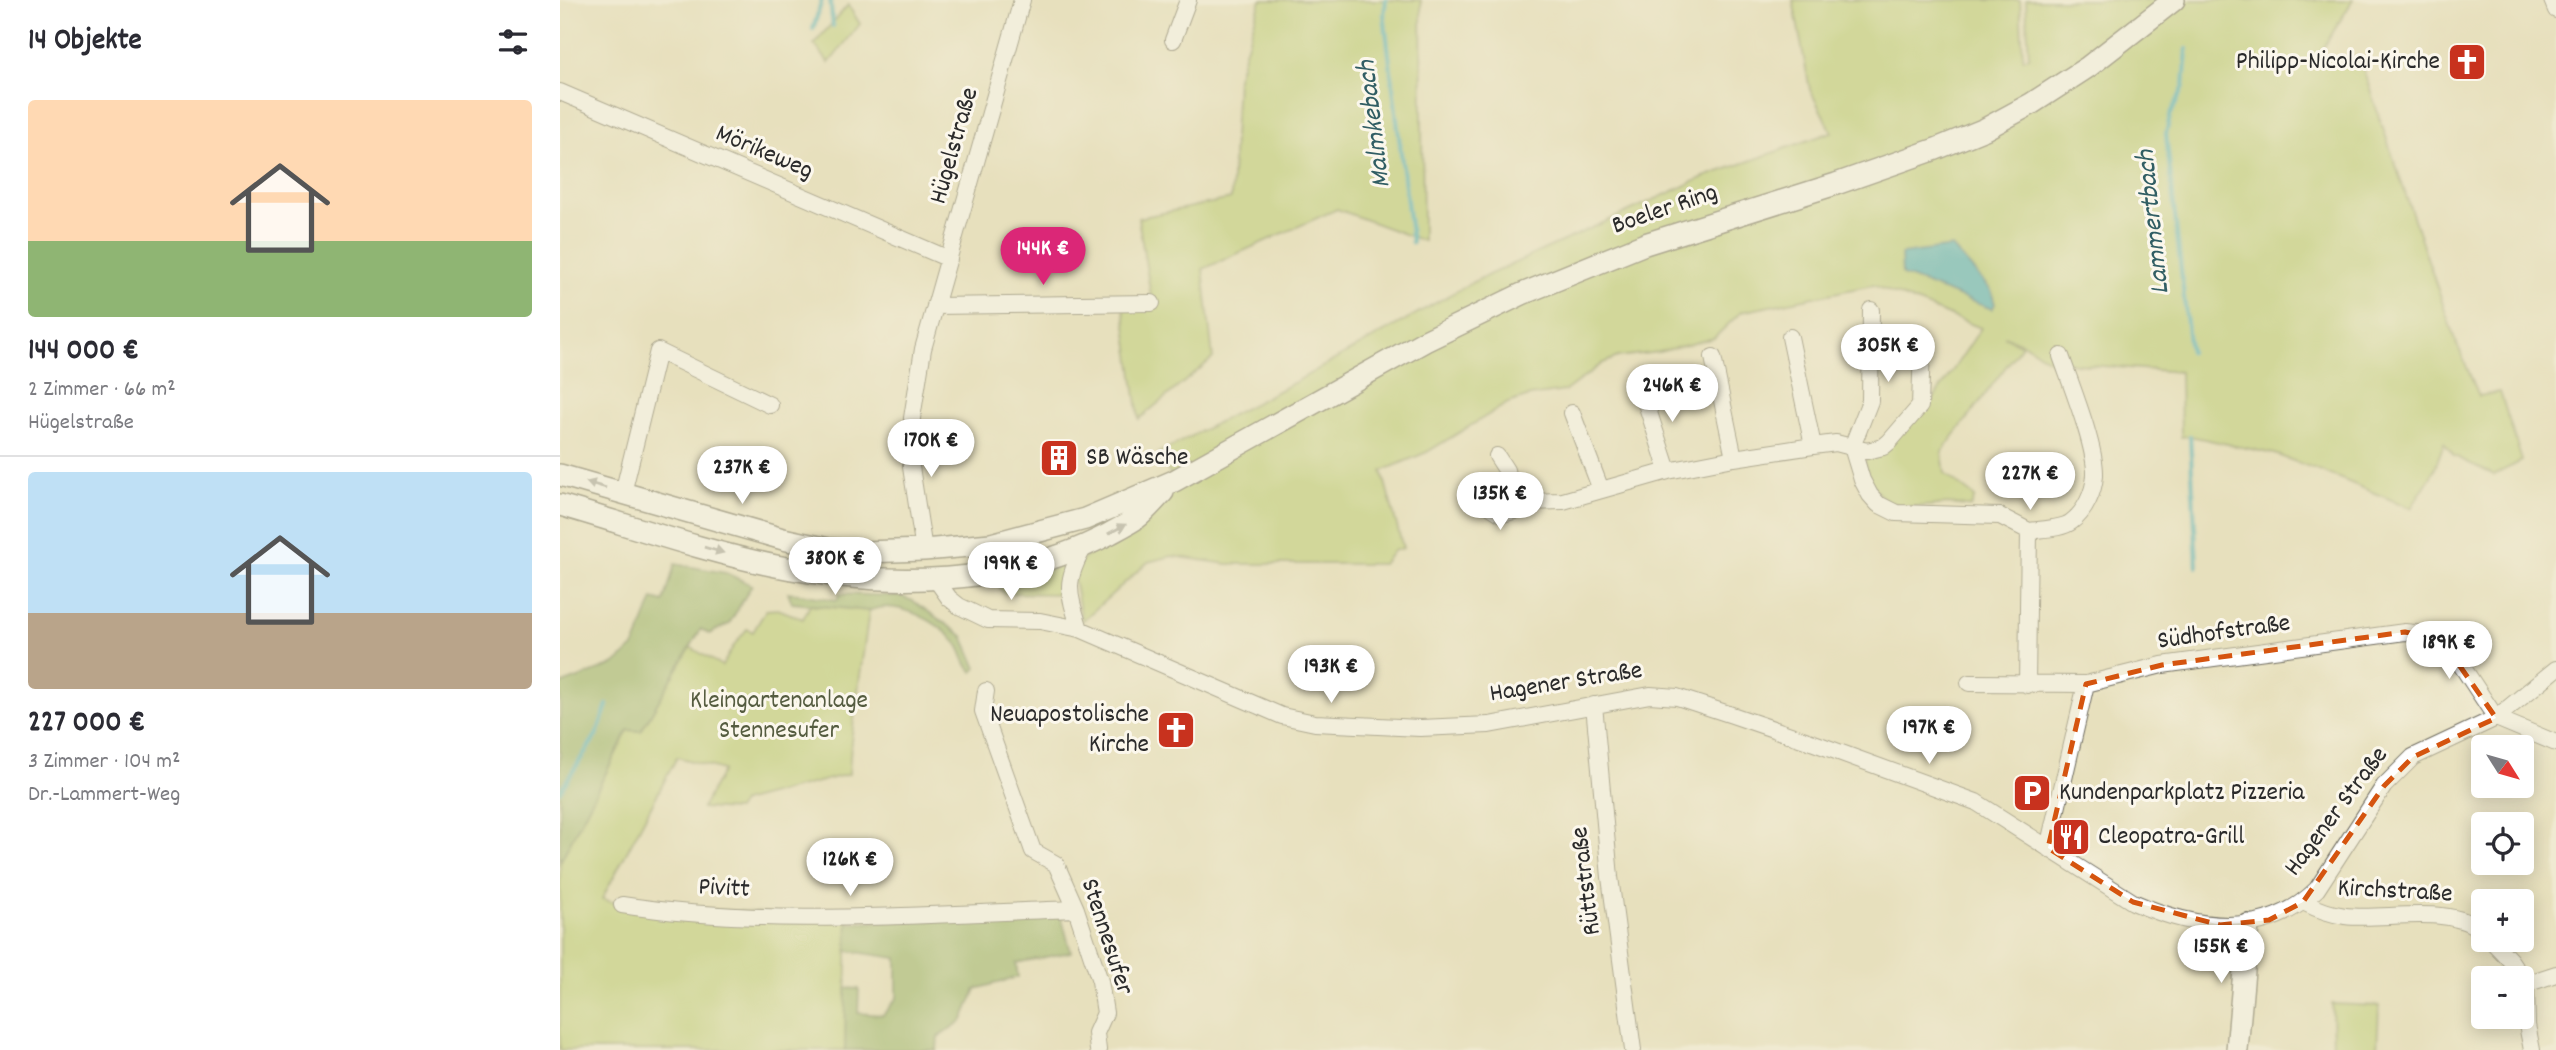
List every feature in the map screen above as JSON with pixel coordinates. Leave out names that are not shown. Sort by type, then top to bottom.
[{"type":"main road","name":"Boeler Ring","points":[[925,550],[991,544],[1084,519],[1174,481],[1425,341],[1522,294],[1645,244],[1848,180],[1985,129],[2031,104],[2088,67],[2174,0]]},
{"type":"main road","points":[[560,475],[783,539],[829,549],[864,552],[925,550]]},
{"type":"main road","name":"Boeler Ring","points":[[935,578],[997,573],[1029,566],[1084,547],[1137,518],[1174,481]]},
{"type":"main road","points":[[560,505],[730,555],[783,567],[852,577],[935,578]]},
{"type":"main road","name":"Hagener Straße","points":[[925,550],[935,578]]},
{"type":"main road","points":[[2237,1050],[2248,925]]},
{"type":"street","name":"Hügelstraße","points":[[925,550],[911,467],[912,418],[923,349],[1022,0]]},
{"type":"street","points":[[1173,40],[1188,0]]},
{"type":"street","points":[[2552,0],[2556,10]]},
{"type":"street","name":"Mörikeweg","points":[[560,92],[949,259]]},
{"type":"street","points":[[935,306],[1152,303]]},
{"type":"street","points":[[1871,310],[1870,401],[1852,447],[1862,480],[1870,495],[1884,508],[1896,513],[2000,516],[2029,531],[2070,523],[2093,490],[2095,472],[2085,428],[2061,356]]},
{"type":"street","points":[[1790,337],[1813,446]]},
{"type":"street","points":[[1526,502],[1518,488],[1507,480],[1490,489],[1487,496],[1491,507],[1502,514],[1508,514],[1526,502],[1563,501],[1668,471],[1734,458],[1836,443],[1867,451],[1882,447],[1920,406],[1922,345]]},
{"type":"street","points":[[622,493],[658,351],[770,405]]},
{"type":"street","points":[[1713,357],[1734,458]]},
{"type":"street","points":[[1641,388],[1668,471]]},
{"type":"street","points":[[1572,413],[1601,490]]},
{"type":"street","points":[[1497,456],[1506,470],[1507,480]]},
{"type":"street","points":[[2027,685],[2029,531]]},
{"type":"street","points":[[1080,629],[1071,602],[1069,583],[1072,569],[1084,547]]},
{"type":"street","name":"Hagener Straße","points":[[935,578],[949,598],[988,620],[1040,621],[1080,629],[1282,716],[1315,723],[1420,728],[1489,725],[1650,695],[1677,697],[1976,802],[2133,902],[2156,912],[2193,922],[2220,925],[2248,925],[2288,913],[2303,902],[2317,889],[2384,786],[2413,757],[2496,718],[2556,669]]},
{"type":"street","name":"Südhofstraße","points":[[1969,684],[2086,684],[2162,665],[2404,632],[2431,634],[2441,639],[2496,718]]},
{"type":"street","points":[[2048,848],[2086,684]]},
{"type":"street","name":"Stennesufer","points":[[986,691],[983,711],[1033,851],[1056,864],[1076,909],[1100,981],[1105,1013],[1096,1033],[1098,1050]]},
{"type":"street","name":"Rüttstraße","points":[[1594,705],[1610,877],[1638,1049]]},
{"type":"street","points":[[2496,718],[2556,743]]},
{"type":"street","name":"Kirchstraße","points":[[2303,902],[2324,912],[2347,916],[2454,918],[2471,923]]},
{"type":"street","name":"Pivitt","points":[[622,905],[673,911],[848,917],[1076,909]]},
{"type":"street","points":[[2502,952],[2514,966]]},
{"type":"street","points":[[2534,981],[2556,974]]},
{"type":"street","points":[[2528,1029],[2532,1050]]},
{"type":"highlighted area","points":[[2405,632],[2441,639],[2496,718],[2413,757],[2384,786],[2303,902],[2269,920],[2220,925],[2133,902],[2048,848],[2086,684],[2162,665]]},
{"type":"green space","points":[[1261,0],[1421,0],[1423,241],[1337,209],[1203,269],[1213,358],[1139,419],[1123,304],[1152,302],[1138,218],[1231,199],[1237,78]]},
{"type":"green space","points":[[1793,0],[2020,0],[2023,59],[2029,57],[2026,0],[2353,0],[2315,61],[2359,57],[2454,337],[2479,396],[2500,392],[2522,461],[2494,475],[2454,456],[2444,443],[2433,473],[2411,508],[2274,454],[2190,436],[2181,437],[2180,372],[2076,364],[2048,359],[2022,343],[2004,336],[2022,345],[1942,452],[1945,474],[1975,497],[1971,507],[1950,504],[1917,507],[1899,505],[1890,502],[1876,490],[1868,476],[1865,460],[1924,413],[1981,328],[1873,285],[1741,312],[1714,338],[1659,352],[1618,357],[1603,363],[1565,391],[1530,396],[1508,403],[1427,452],[1382,471],[1403,548],[1393,551],[1383,564],[1227,564],[1172,556],[1148,562],[1082,621],[1072,569],[1174,482],[1159,453],[1295,382],[1473,282],[1704,177],[1832,132],[1810,90]]},
{"type":"green space","points":[[848,5],[860,24],[829,63],[814,44]]},
{"type":"green space","points":[[675,564],[726,573],[752,585],[729,624],[709,634],[701,629],[641,731],[628,730],[560,862],[560,685],[615,664],[634,647],[653,599],[664,602]]},
{"type":"green space","points":[[1062,566],[1063,594],[1004,593],[998,583]]},
{"type":"green space","points":[[788,592],[837,600],[839,594],[900,596],[913,601],[963,636],[977,668],[973,672],[949,636],[917,614],[892,608],[869,611],[792,603]]},
{"type":"green space","name":"Kleingartenanlage Stennesufer","points":[[810,605],[869,611],[849,774],[742,802],[737,810],[702,808],[723,770],[677,757],[602,899],[622,905],[848,917],[845,1050],[560,1050],[560,862],[628,730],[641,731],[690,647],[722,666],[747,629],[753,632],[766,610],[778,609],[803,619]]},
{"type":"green space","points":[[1061,915],[1071,952],[1016,963],[1018,977],[976,989],[963,1020],[938,1037],[937,1050],[845,1050],[846,988],[859,989],[858,1013],[883,1015],[897,998],[897,958],[847,951],[848,923]]},
{"type":"green space","points":[[2332,1004],[2379,1006],[2377,1050],[2333,1050]]},
{"type":"water","points":[[1952,247],[1991,290],[1995,304],[1992,309],[1902,275],[1901,254]]},
{"type":"waterway","points":[[813,29],[822,0]]},
{"type":"waterway","points":[[830,0],[833,26]]},
{"type":"waterway","name":"Malmkebach","points":[[1386,0],[1384,14],[1412,243]]},
{"type":"waterway","name":"Lammertbach","points":[[2187,49],[2184,86],[2170,116],[2166,134],[2190,352]]},
{"type":"waterway","name":"Lammertbach","points":[[2190,436],[2197,567]]},
{"type":"waterway","points":[[560,791],[597,734],[607,705]]},
{"type":"place","name":"Philipp-Nicolai-Kirche","points":[[2467,62]]},
{"type":"place","name":"SB Wäsche","points":[[1059,458]]},
{"type":"place","name":"Neuapostolische Kirche","points":[[1176,730]]},
{"type":"place","name":"Kundenparkplatz Pizzeria","points":[[2032,793]]},
{"type":"place","name":"Cleopatra-Grill","points":[[2071,837]]}]
